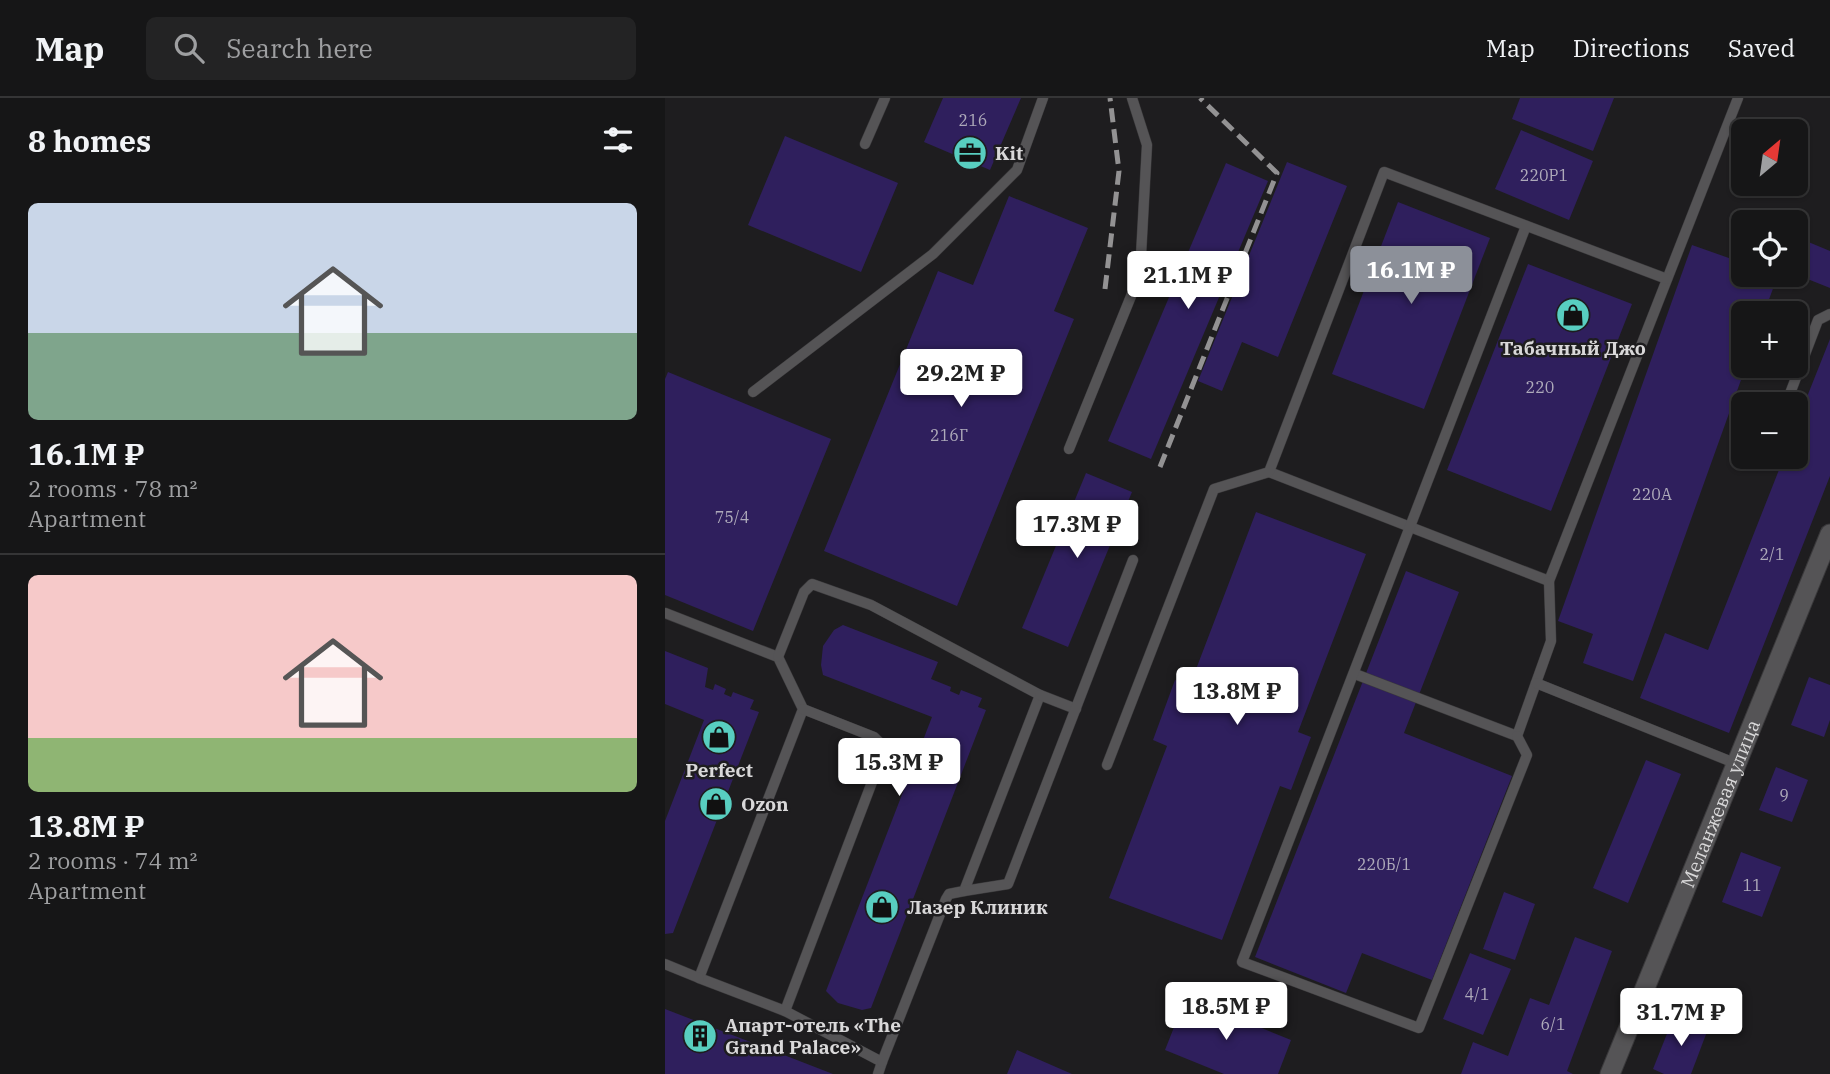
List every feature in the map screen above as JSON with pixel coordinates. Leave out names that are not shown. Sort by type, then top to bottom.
[{"type":"street","name":"Меланжевая улица","points":[[1610,1074],[1830,534]]},
{"type":"lane","points":[[865,144],[885,98]]},
{"type":"lane","points":[[753,392],[933,254],[1017,170],[1044,98]]},
{"type":"lane","points":[[1069,449],[1140,274],[1147,145],[1132,98]]},
{"type":"lane","points":[[1517,736],[1551,640],[1549,582],[1738,98]]},
{"type":"lane","points":[[1269,472],[1384,172],[1667,279]]},
{"type":"lane","points":[[1355,674],[1517,736],[1527,755],[1419,1028],[1241,962],[1355,674],[1526,226]]},
{"type":"lane","points":[[1791,392],[1818,320],[1830,314]]},
{"type":"lane","points":[[1107,765],[1214,489],[1269,472],[1549,582]]},
{"type":"lane","points":[[878,1074],[949,894],[1007,884],[1133,560]]},
{"type":"lane","points":[[778,657],[804,592],[812,584],[871,605],[1040,695],[1076,709]]},
{"type":"lane","points":[[665,613],[778,657],[803,709],[874,737],[885,748],[785,1011]]},
{"type":"lane","points":[[1536,684],[1737,764]]},
{"type":"lane","points":[[964,891],[1040,695]]},
{"type":"lane","points":[[699,978],[803,709]]},
{"type":"lane","points":[[665,964],[785,1011],[883,1062]]},
{"type":"building","points":[[943,98],[1021,98],[990,170],[924,142]]},
{"type":"building","points":[[1520,98],[1614,98],[1593,151],[1512,119]]},
{"type":"building","points":[[1521,130],[1593,161],[1569,220],[1495,189]]},
{"type":"building","points":[[785,136],[898,183],[861,272],[748,225]]},
{"type":"building","points":[[1287,162],[1347,186],[1278,357],[1242,342],[1222,391],[1198,381]]},
{"type":"building","points":[[1226,163],[1268,181],[1151,459],[1108,441]]},
{"type":"building","points":[[1009,196],[1088,228],[1054,311],[1074,319],[957,606],[824,551],[938,271],[973,285]]},
{"type":"building","points":[[1398,202],[1490,238],[1424,409],[1332,374]]},
{"type":"building","points":[[1808,242],[1830,251],[1830,288],[1808,279]]},
{"type":"building","points":[[1692,245],[1731,259],[1731,287],[1774,287],[1768,301],[1731,301],[1731,378],[1742,378],[1737,392],[1731,392],[1731,408],[1633,681],[1583,663],[1593,634],[1558,621]]},
{"type":"building","points":[[1528,264],[1632,304],[1551,511],[1447,470]]},
{"type":"building","points":[[1830,339],[1830,476],[1729,733],[1640,698],[1665,633],[1708,650],[1779,469],[1808,469],[1808,394]]},
{"type":"building","points":[[668,372],[831,439],[753,631],[665,595],[665,379]]},
{"type":"building","points":[[1086,473],[1132,492],[1068,647],[1022,628]]},
{"type":"building","points":[[1256,512],[1366,554],[1298,732],[1311,737],[1291,790],[1280,786],[1222,940],[1109,898],[1167,746],[1153,740],[1175,680],[1190,685]]},
{"type":"building","points":[[1406,571],[1459,592],[1404,733],[1512,776],[1432,980],[1362,953],[1346,993],[1255,957]]},
{"type":"building","points":[[843,625],[938,662],[931,679],[951,687],[950,691],[959,695],[961,690],[982,698],[978,707],[986,710],[871,1008],[862,1010],[838,1003],[826,991],[932,717],[823,675],[823,646],[834,630]]},
{"type":"building","points":[[665,651],[708,668],[705,687],[713,690],[715,684],[726,689],[724,694],[731,697],[733,692],[754,700],[750,709],[759,712],[673,933],[665,934],[665,821],[704,720],[665,704]]},
{"type":"building","points":[[1809,677],[1830,685],[1830,720],[1824,737],[1791,725]]},
{"type":"building","points":[[1646,760],[1681,774],[1628,903],[1593,888]]},
{"type":"building","points":[[1776,767],[1808,780],[1792,822],[1759,810]]},
{"type":"building","points":[[1741,852],[1781,867],[1762,917],[1722,902]]},
{"type":"building","points":[[1504,892],[1535,904],[1515,960],[1483,949]]},
{"type":"building","points":[[1575,937],[1612,951],[1567,1071],[1573,1074],[1461,1074],[1473,1042],[1508,1056],[1530,998],[1549,1005]]},
{"type":"building","points":[[1470,953],[1511,969],[1483,1035],[1443,1019]]},
{"type":"building","points":[[1186,997],[1291,1040],[1278,1074],[1224,1074],[1165,1050]]},
{"type":"building","name":"Апарт-отель «The Grand Palace»","points":[[665,1009],[833,1074],[665,1074]]},
{"type":"building","points":[[1674,1016],[1708,1029],[1691,1074],[1664,1074],[1653,1069]]},
{"type":"building","points":[[1017,1050],[1072,1074],[1007,1074]]},
{"type":"railway","points":[[1105,289],[1119,171],[1110,98]]},
{"type":"railway","points":[[1160,467],[1277,173],[1200,98]]},
{"type":"place","name":"Kit","points":[[970,153]]},
{"type":"place","name":"Табачный Джо","points":[[1573,315]]},
{"type":"place","name":"Perfect","points":[[719,737]]},
{"type":"place","name":"Ozon","points":[[716,804]]},
{"type":"place","name":"Лазер Клиник","points":[[882,907]]},
{"type":"place","name":"Апарт-отель «The Grand Palace»","points":[[700,1036]]}]
